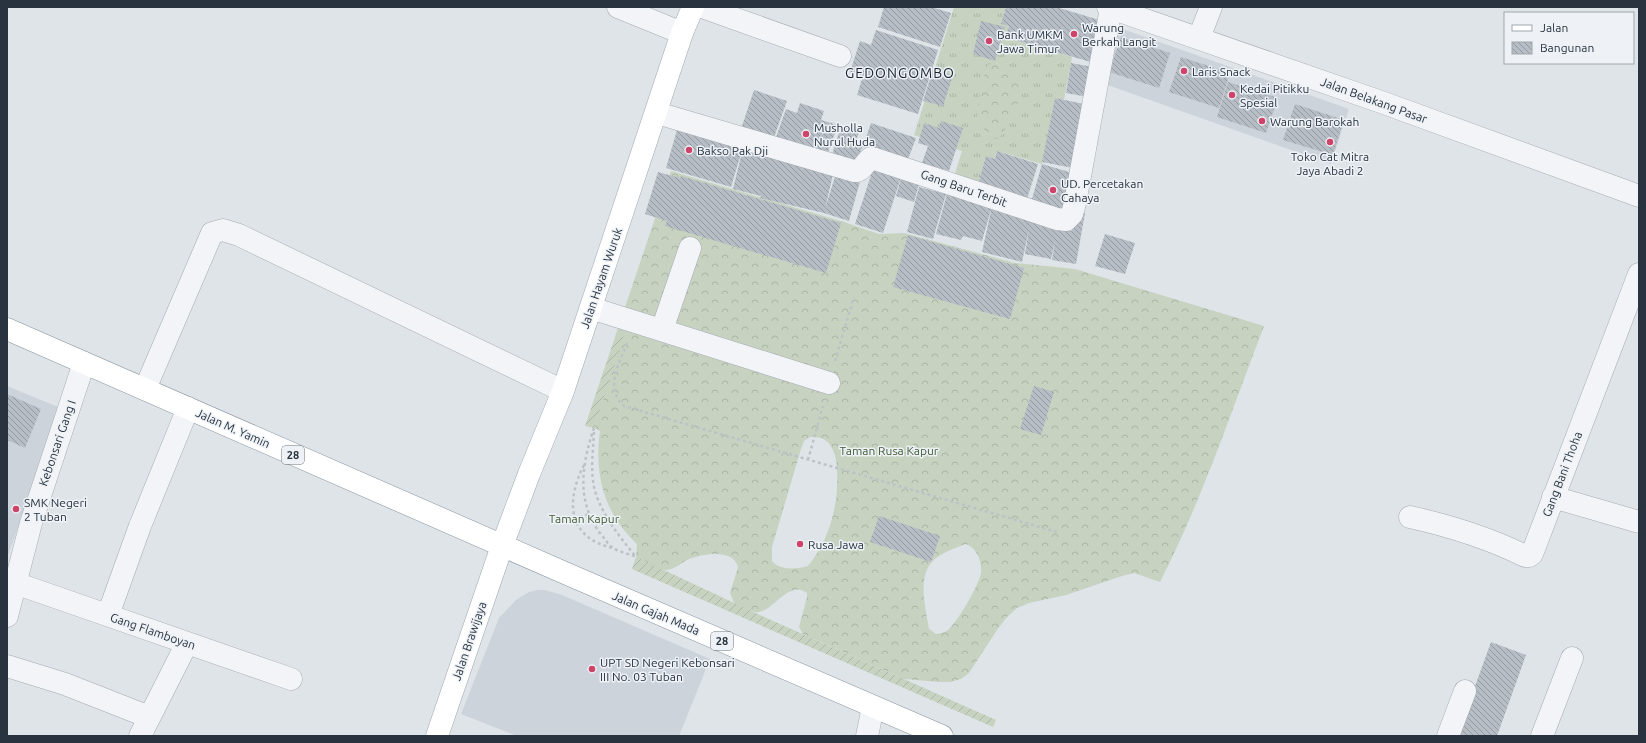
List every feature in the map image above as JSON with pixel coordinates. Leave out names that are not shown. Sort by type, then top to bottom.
[{"type":"main road","name":"Jalan Hayam Wuruk","points":[[502,546],[529,474],[563,391],[692,7]]},
{"type":"main road","name":"Jalan M. Yamin","points":[[7,329],[502,546]]},
{"type":"main road","name":"Jalan Gajah Mada","points":[[502,546],[942,736]]},
{"type":"main road","name":"Jalan Brawijaya","points":[[437,736],[502,546]]},
{"type":"street","points":[[618,7],[682,33]]},
{"type":"street","points":[[702,7],[840,56]]},
{"type":"street","name":"Jalan Belakang Pasar","points":[[1110,7],[1384,103],[1639,196]]},
{"type":"street","name":"Gang Baru Terbit","points":[[657,113],[858,172],[871,158],[875,159],[1058,219],[1066,220],[1072,214],[1075,202],[1110,7]]},
{"type":"street","points":[[1199,38],[1211,7]]},
{"type":"street","points":[[145,389],[212,233],[223,230],[239,235],[563,391]]},
{"type":"street","points":[[662,330],[690,248]]},
{"type":"street","name":"Gang Bani Thoha","points":[[1410,517],[1457,529],[1529,556],[1535,550],[1553,497],[1639,274]]},
{"type":"street","points":[[592,308],[829,383]]},
{"type":"street","name":"Kebonsari Gang I","points":[[7,616],[37,503],[84,363]]},
{"type":"street","points":[[108,615],[140,526],[188,408]]},
{"type":"street","points":[[1553,497],[1639,522]]},
{"type":"street","name":"Gang Flamboyan","points":[[15,583],[291,679]]},
{"type":"street","points":[[140,736],[187,643]]},
{"type":"street","points":[[1542,736],[1572,658]]},
{"type":"street","points":[[7,666],[72,687],[149,717]]},
{"type":"street","points":[[1448,736],[1465,691]]},
{"type":"street","points":[[867,736],[873,706]]},
{"type":"path","points":[[635,321],[613,382],[614,392],[624,406],[1057,532]]},
{"type":"path","points":[[585,463],[578,477],[573,500],[574,519],[583,534],[591,540],[600,545],[614,548],[636,557],[606,517],[595,490],[593,468],[594,428],[585,463],[583,489],[589,514],[608,543],[614,548]]},
{"type":"path","points":[[574,519],[589,514]]},
{"type":"shaded area","points":[[1114,26],[1349,109],[1331,164],[1102,83]]},
{"type":"shaded area","name":"SMK Negeri 2 Tuban","points":[[7,386],[63,409],[42,460],[7,558]]},
{"type":"shaded area","name":"UPT SD Negeri Kebonsari III No. 03 Tuban","points":[[545,590],[562,595],[710,659],[679,736],[517,736],[461,714],[499,618],[516,600],[529,592]]},
{"type":"green space","points":[[954,7],[1006,7],[1001,24],[1009,26],[1006,37],[1072,57],[1064,100],[1055,98],[1042,164],[997,151],[995,159],[986,156],[977,187],[953,180],[962,151],[914,135]]},
{"type":"green space","points":[[994,62],[998,63],[1011,73],[1023,89],[1020,100],[1012,116],[998,139],[993,138],[981,126],[978,122],[977,116],[984,77],[988,65]]},
{"type":"green space","name":"Taman Rusa Kapur","points":[[671,171],[844,222],[879,234],[904,233],[1015,263],[1075,269],[1264,326],[1203,488],[1160,582],[1134,573],[1066,595],[1029,603],[1017,608],[1007,617],[997,630],[969,673],[961,679],[950,682],[904,679],[803,634],[799,627],[807,593],[800,590],[793,590],[787,593],[768,608],[761,611],[755,612],[734,603],[730,593],[738,567],[735,561],[730,557],[717,554],[702,555],[689,559],[673,568],[664,570],[636,557],[637,544],[616,520],[604,493],[600,478],[599,463],[600,431],[594,428],[623,337],[616,334]],"holes":[[[810,437],[825,440],[831,446],[836,458],[837,483],[835,508],[832,521],[822,544],[816,556],[808,566],[799,568],[784,568],[772,561],[772,547],[801,449],[804,441]],[[966,544],[976,552],[980,560],[981,573],[968,603],[957,619],[948,630],[936,634],[929,629],[925,603],[924,585],[927,569],[939,556]]]},
{"type":"green space","points":[[616,334],[624,337],[594,428],[585,426]]},
{"type":"green space","points":[[636,557],[762,616],[996,720],[993,727],[632,569]]},
{"type":"building","points":[[884,7],[931,7],[951,13],[940,47],[878,27]]},
{"type":"building","points":[[1006,7],[1056,7],[1106,22],[1094,63],[1005,37],[1009,26],[1001,24]]},
{"type":"building","name":"Bank UMKM Jawa Timur","points":[[981,21],[1005,27],[995,61],[973,54]]},
{"type":"building","points":[[876,30],[938,50],[918,114],[857,95],[863,76],[850,72],[860,41],[871,45]]},
{"type":"building","points":[[1121,37],[1170,53],[1159,88],[1109,72]]},
{"type":"building","points":[[1181,57],[1230,73],[1219,108],[1169,92]]},
{"type":"building","points":[[1071,63],[1093,67],[1088,97],[1066,93]]},
{"type":"building","points":[[933,69],[953,75],[943,106],[923,101]]},
{"type":"building","points":[[1228,82],[1278,98],[1266,133],[1217,117]]},
{"type":"building","points":[[754,90],[787,101],[772,143],[740,132]]},
{"type":"building","points":[[1055,98],[1089,105],[1073,168],[1042,162]]},
{"type":"building","name":"Musholla Nurul Huda","points":[[800,103],[824,111],[821,120],[838,125],[825,160],[774,143],[786,109],[797,113]]},
{"type":"building","points":[[1295,104],[1344,120],[1333,155],[1283,140]]},
{"type":"building","points":[[941,121],[963,128],[949,171],[922,163],[928,146],[918,143],[924,123],[939,128]]},
{"type":"building","points":[[679,123],[732,140],[730,147],[742,150],[731,187],[666,168]]},
{"type":"building","points":[[871,123],[916,138],[907,162],[862,147],[857,166],[831,158],[841,126],[859,132],[856,141],[864,143]]},
{"type":"building","points":[[744,144],[834,170],[825,209],[837,170],[861,178],[849,221],[824,213],[760,198],[761,196],[733,189]]},
{"type":"building","points":[[997,151],[1038,164],[1026,202],[977,187],[986,156],[995,159]]},
{"type":"building","name":"UD. Percetakan Cahaya","points":[[1042,164],[1076,174],[1064,216],[1030,206]]},
{"type":"building","points":[[873,169],[901,177],[883,233],[855,224]]},
{"type":"building","points":[[658,172],[680,178],[681,176],[841,223],[826,273],[665,226],[667,221],[645,214]]},
{"type":"building","points":[[902,175],[920,180],[914,202],[896,196]]},
{"type":"building","points":[[919,187],[946,194],[933,239],[907,232]]},
{"type":"building","points":[[948,190],[1058,228],[1072,231],[1076,211],[1085,213],[1076,264],[1052,260],[1055,241],[1051,259],[1025,254],[1029,229],[1022,262],[982,252],[992,206],[982,241],[963,236],[961,240],[936,234]]},
{"type":"building","points":[[1105,234],[1135,243],[1125,274],[1095,266]]},
{"type":"building","points":[[908,235],[1024,268],[1010,319],[893,287]]},
{"type":"building","points":[[1034,386],[1054,392],[1041,435],[1020,429]]},
{"type":"building","points":[[7,394],[41,409],[25,448],[7,440]]},
{"type":"building","points":[[879,516],[940,536],[931,562],[870,542]]},
{"type":"building","points":[[1491,642],[1526,655],[1497,736],[1457,736]]},
{"type":"place","name":"Warung Berkah Langit","points":[[1074,34]]},
{"type":"place","name":"Bank UMKM Jawa Timur","points":[[989,41]]},
{"type":"place","name":"Laris Snack","points":[[1184,71]]},
{"type":"place","name":"Kedai Pitikku Spesial","points":[[1232,95]]},
{"type":"place","name":"Warung Barokah","points":[[1262,121]]},
{"type":"place","name":"Musholla Nurul Huda","points":[[806,134]]},
{"type":"place","name":"Toko Cat Mitra Jaya Abadi 2","points":[[1330,142]]},
{"type":"place","name":"Bakso Pak Dji","points":[[689,150]]},
{"type":"place","name":"UD. Percetakan Cahaya","points":[[1053,190]]},
{"type":"place","name":"SMK Negeri 2 Tuban","points":[[16,509]]},
{"type":"place","name":"Rusa Jawa","points":[[800,544]]},
{"type":"place","name":"UPT SD Negeri Kebonsari III No. 03 Tuban","points":[[592,669]]},
{"type":"district","name":"GEDONGOMBO","points":[[900,73]]},
{"type":"park label","name":"Taman Kapur","points":[[584,518]]}]
